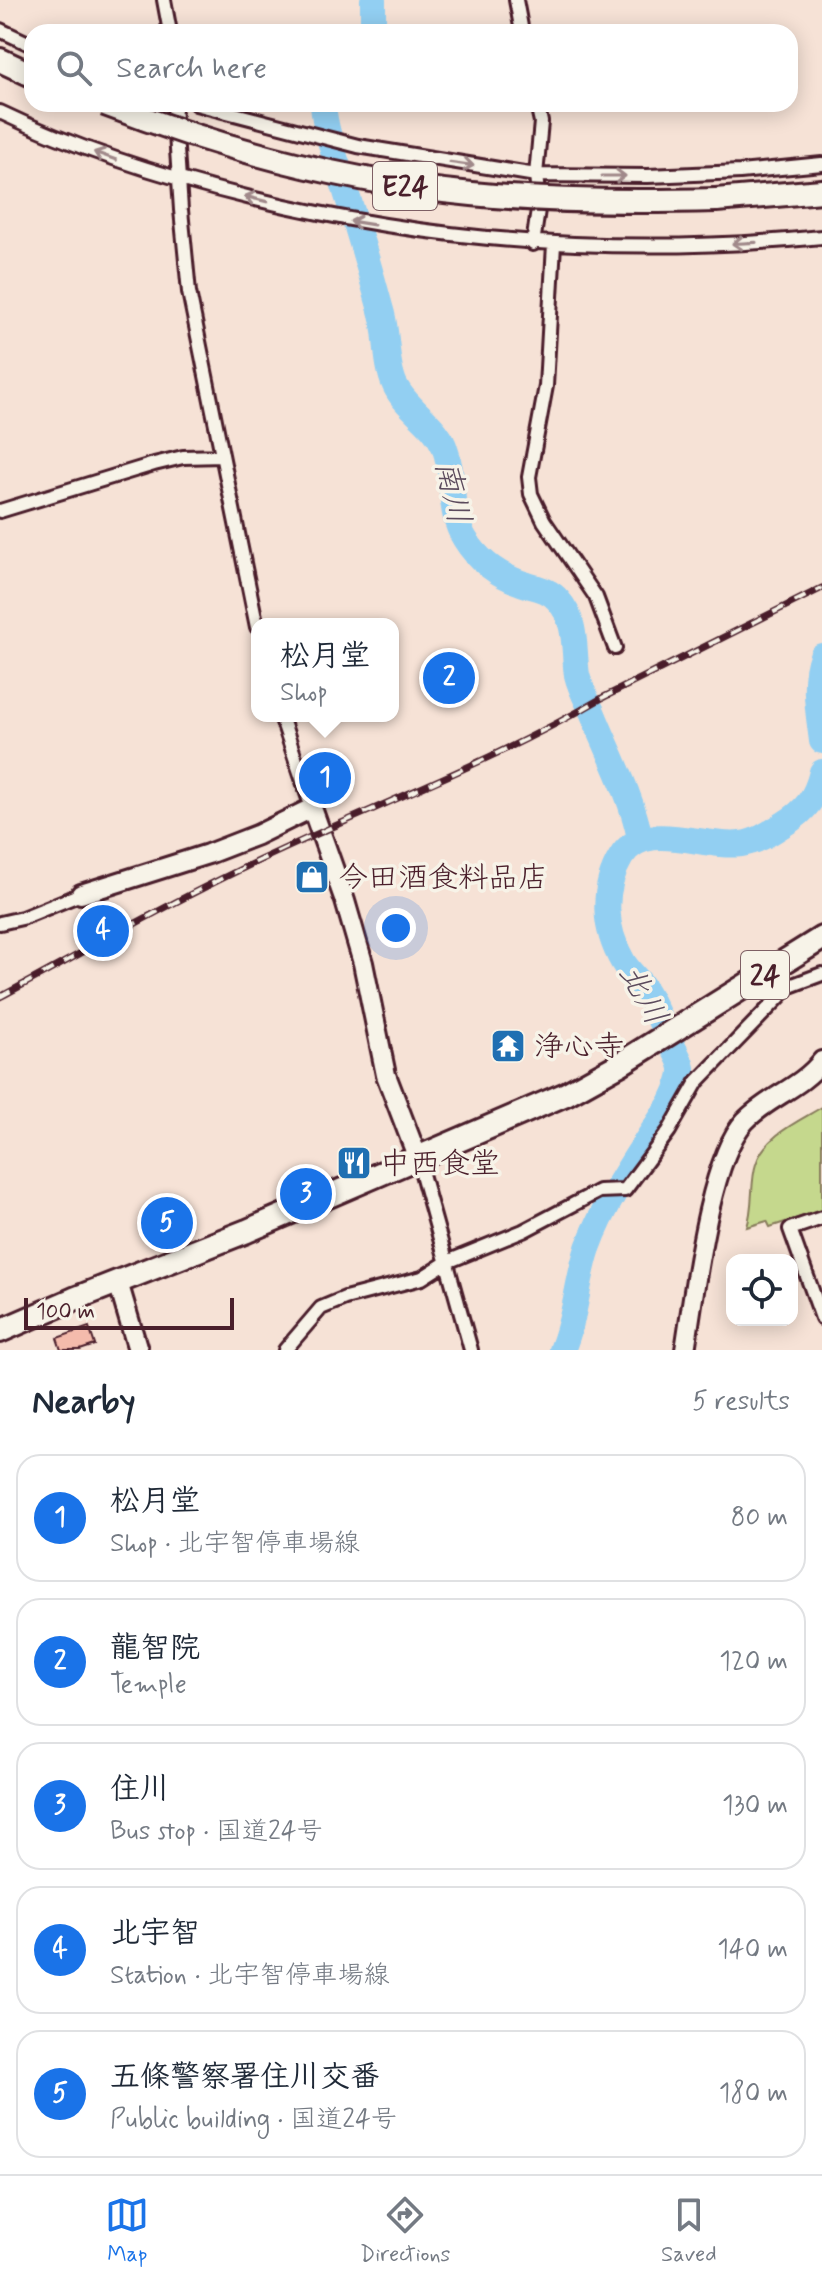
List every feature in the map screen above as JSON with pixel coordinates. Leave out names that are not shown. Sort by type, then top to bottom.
[{"type":"highway","points":[[0,60],[24,71]]},
{"type":"highway","name":"E24","points":[[128,112],[215,143],[301,166],[388,183],[470,194],[553,200],[716,200],[822,191]]},
{"type":"highway","points":[[716,200],[822,198]]},
{"type":"highway","name":"24","points":[[0,1331],[247,1231],[566,1094],[821,942]]},
{"type":"main road","points":[[81,894],[208,854],[257,835],[312,808],[363,963],[386,1075],[417,1156]]},
{"type":"main road","points":[[685,1350],[716,1184],[731,1140],[746,1121],[812,1075],[822,1061]]},
{"type":"main road","points":[[118,1282],[138,1350]]},
{"type":"street","points":[[164,0],[168,24]]},
{"type":"street","points":[[516,0],[520,24]]},
{"type":"street","points":[[0,30],[24,41]]},
{"type":"street","points":[[0,112],[81,147],[179,180],[331,218],[533,244],[677,247],[822,237]]},
{"type":"street","points":[[175,112],[189,292],[255,618]]},
{"type":"street","points":[[222,112],[358,146],[536,175],[648,176],[822,164]]},
{"type":"street","points":[[533,244],[539,203],[536,175],[541,122],[539,112]]},
{"type":"street","points":[[554,244],[546,386],[529,477],[531,494],[544,521],[596,597],[615,648]]},
{"type":"street","points":[[0,511],[154,464],[183,457],[222,456]]},
{"type":"street","points":[[283,722],[312,808]]},
{"type":"street","points":[[0,923],[22,918],[81,894]]},
{"type":"street","points":[[285,1350],[321,1308],[345,1298],[422,1278],[447,1262],[523,1231],[599,1191],[625,1190],[669,1131],[697,1082],[790,986],[822,974]]},
{"type":"street","points":[[417,1156],[471,1350]]},
{"type":"street","points":[[822,1218],[790,1229],[822,1318]]},
{"type":"green space","points":[[822,1107],[822,1210],[770,1227],[767,1221],[747,1227],[754,1171],[760,1154],[783,1130]]},
{"type":"building","points":[[89,1327],[95,1345],[80,1350],[61,1350],[57,1338]]},
{"type":"waterway","name":"南川","points":[[373,0],[373,24]]},
{"type":"waterway","name":"南川","points":[[324,112],[382,314],[395,385],[444,446],[456,517],[470,547],[497,571],[550,593],[569,617],[578,680],[626,791],[640,838]]},
{"type":"waterway","name":"北川","points":[[822,656],[817,687],[822,741]]},
{"type":"waterway","name":"北川","points":[[562,1350],[584,1261],[596,1229],[626,1173],[671,1103],[682,1072],[679,1059],[651,1001],[623,962],[612,936],[607,910],[615,870],[631,845],[644,839],[659,837],[726,844],[758,839],[792,819],[804,808],[817,789],[822,772]]},
{"type":"railway","points":[[0,997],[227,876],[519,743],[822,588]]},
{"type":"place","name":"龍智院","points":[[449,678]]},
{"type":"place","name":"松月堂","points":[[325,778]]},
{"type":"place","name":"今田酒食料品店","points":[[312,877]]},
{"type":"place","name":"北宇智","points":[[103,931]]},
{"type":"place","name":"浄心寺","points":[[508,1046]]},
{"type":"place","name":"中西食堂","points":[[354,1163]]},
{"type":"place","name":"住川","points":[[306,1194]]},
{"type":"place","name":"五條警察署住川交番","points":[[167,1223]]}]
